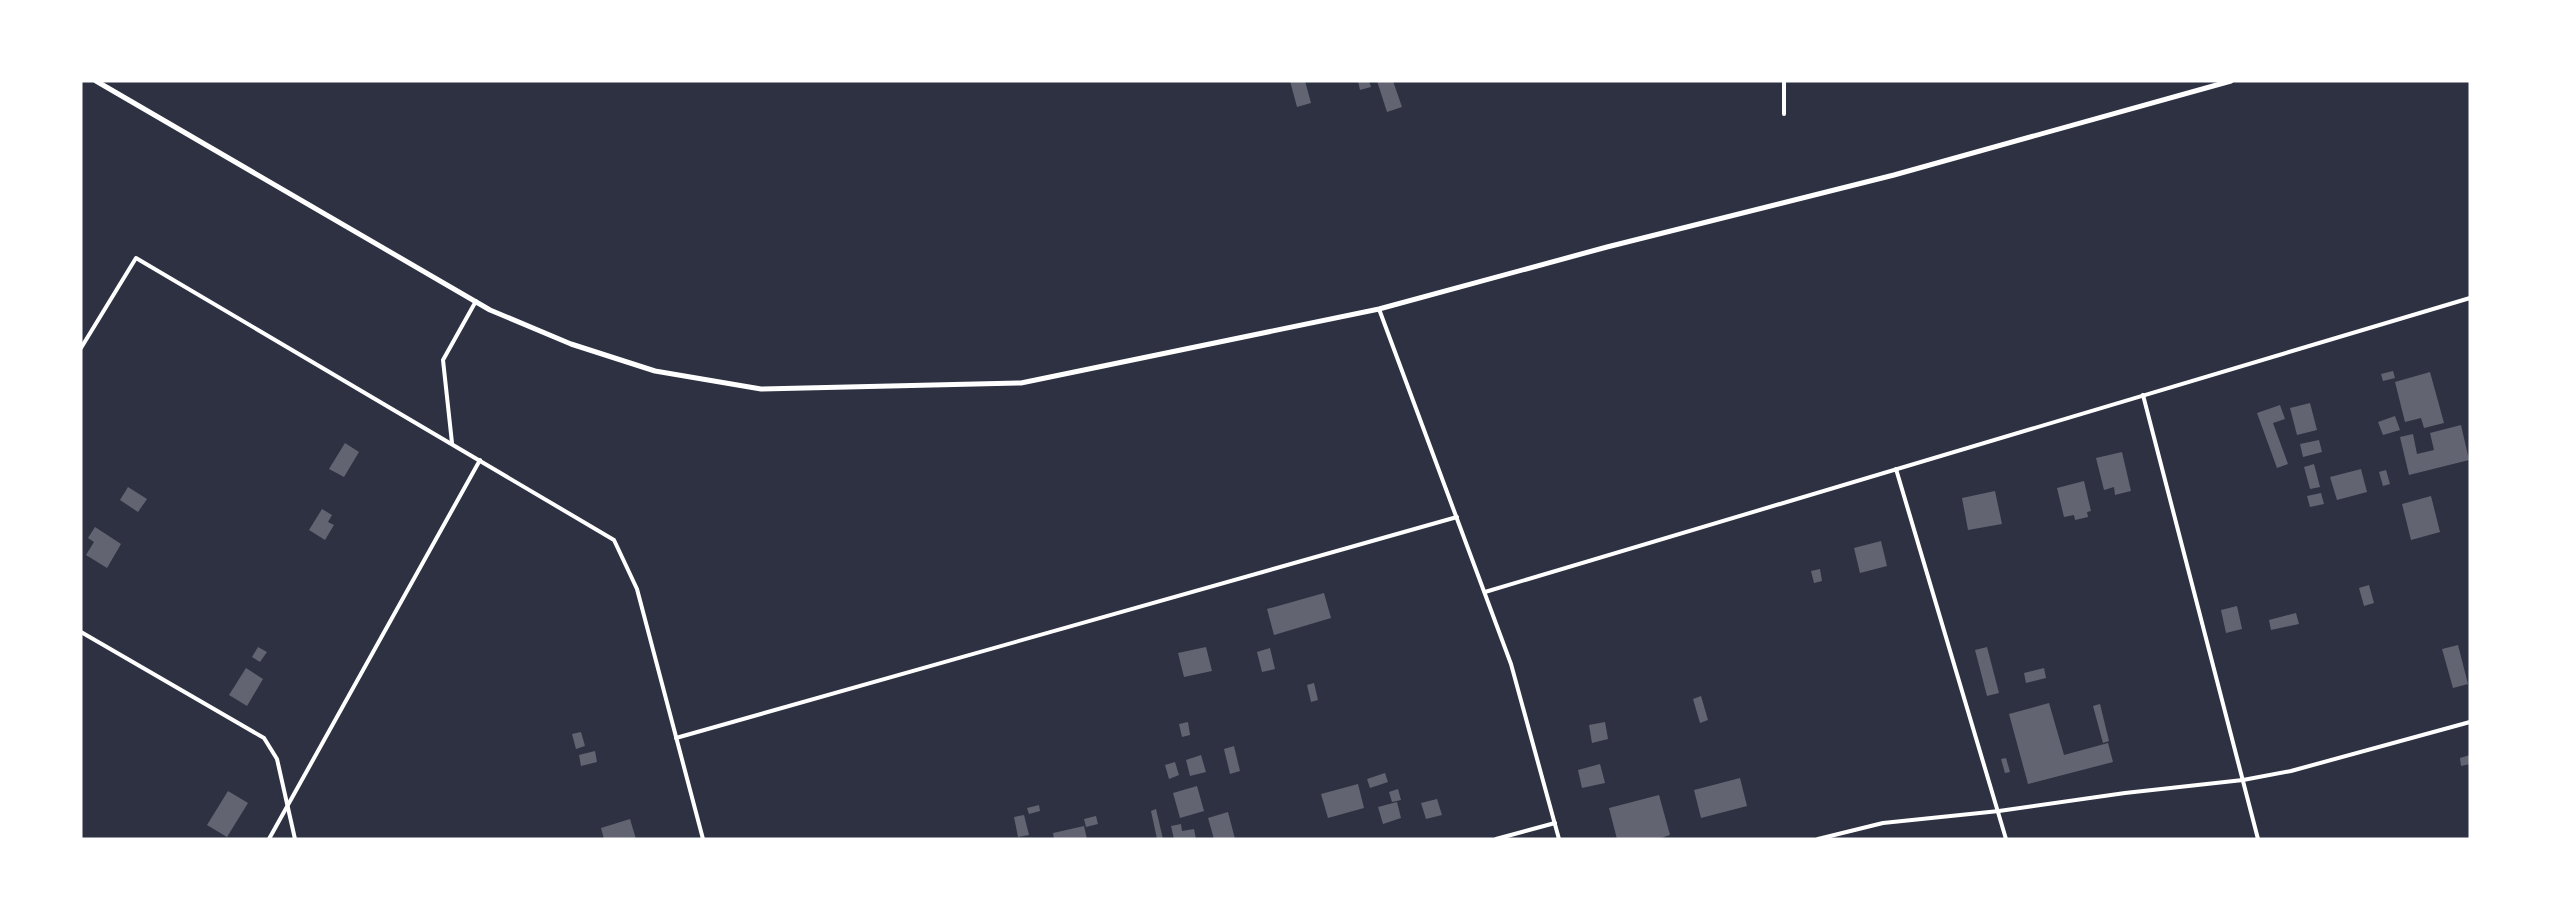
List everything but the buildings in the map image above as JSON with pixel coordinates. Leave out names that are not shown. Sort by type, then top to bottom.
[{"type":"street","points":[[96,81],[490,310],[571,344],[655,371],[761,389],[1021,383],[1379,309],[1607,247],[1894,176],[2231,81]]},
{"type":"lane","points":[[1784,81],[1784,114]]},
{"type":"lane","points":[[81,348],[136,258],[614,540],[637,588],[703,839]]},
{"type":"lane","points":[[1485,592],[2470,298]]},
{"type":"lane","points":[[452,443],[443,360],[476,301]]},
{"type":"lane","points":[[1379,309],[1511,664],[1559,839]]},
{"type":"lane","points":[[2143,395],[2258,839]]},
{"type":"lane","points":[[269,839],[288,808],[480,460]]},
{"type":"lane","points":[[1896,469],[2006,839]]},
{"type":"lane","points":[[676,738],[1456,517]]},
{"type":"lane","points":[[81,632],[264,738],[277,759],[295,839]]},
{"type":"lane","points":[[1818,839],[1883,822],[1998,811],[2125,793],[2243,780],[2291,771],[2470,722]]},
{"type":"lane","points":[[1496,839],[1555,823]]}]
